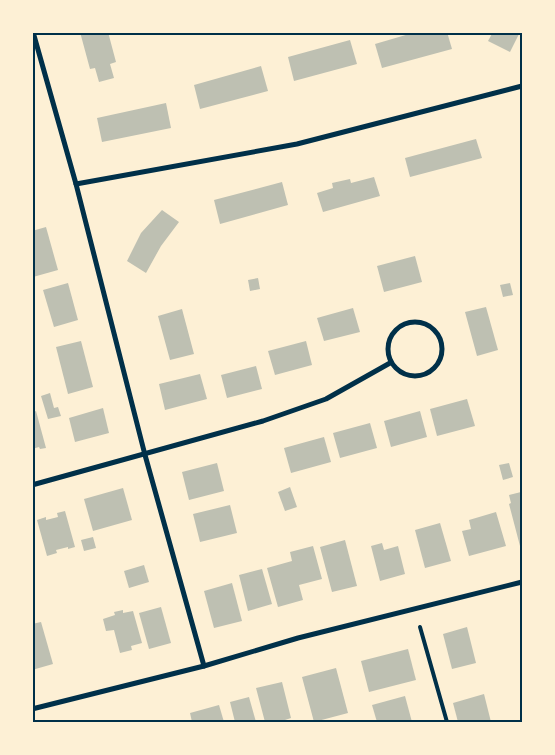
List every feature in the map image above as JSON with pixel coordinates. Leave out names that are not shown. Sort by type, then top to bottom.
[{"type":"street","points":[[33,32],[76,184],[145,455],[204,666]]},
{"type":"street","points":[[76,184],[298,144],[522,86]]},
{"type":"street","points":[[414,321],[425,323],[435,330],[440,338],[441,359],[435,368],[427,374],[416,377],[406,376],[397,371],[390,363],[387,352],[388,340],[394,330],[403,324],[414,321]]},
{"type":"street","points":[[32,485],[263,421],[326,399],[390,363]]},
{"type":"street","points":[[32,710],[204,666],[298,638],[522,582]]},
{"type":"lane","points":[[420,627],[447,722]]},
{"type":"building","points":[[80,32],[108,32],[116,62],[110,64],[114,78],[99,82],[95,68],[90,69]]},
{"type":"building","points":[[416,32],[447,32],[452,49],[382,68],[375,44]]},
{"type":"building","points":[[493,32],[520,32],[510,52],[488,41]]},
{"type":"building","points":[[350,40],[357,64],[294,81],[288,57]]},
{"type":"building","points":[[261,66],[268,91],[200,109],[194,85]]},
{"type":"building","points":[[166,103],[171,128],[102,142],[97,118]]},
{"type":"building","points":[[476,139],[482,158],[410,177],[405,158]]},
{"type":"building","points":[[374,177],[380,196],[323,212],[317,193],[333,188],[332,183],[350,179],[351,183]]},
{"type":"building","points":[[282,182],[288,205],[220,224],[214,200]]},
{"type":"building","points":[[162,210],[179,222],[161,246],[146,273],[127,261],[141,233]]},
{"type":"building","points":[[46,227],[58,270],[33,277],[32,231]]},
{"type":"building","points":[[415,256],[422,282],[384,292],[377,266]]},
{"type":"building","points":[[258,278],[260,289],[250,291],[248,280]]},
{"type":"building","points":[[68,283],[78,320],[54,327],[43,290]]},
{"type":"building","points":[[510,283],[513,295],[503,297],[500,285]]},
{"type":"building","points":[[486,307],[498,350],[477,356],[465,312]]},
{"type":"building","points":[[353,308],[360,332],[324,341],[317,318]]},
{"type":"building","points":[[182,309],[194,354],[170,360],[158,316]]},
{"type":"building","points":[[81,341],[93,387],[68,394],[56,347]]},
{"type":"building","points":[[306,341],[312,365],[275,375],[268,351]]},
{"type":"building","points":[[256,366],[262,389],[227,398],[221,375]]},
{"type":"building","points":[[200,374],[207,399],[165,410],[159,384]]},
{"type":"building","points":[[50,393],[54,408],[58,407],[61,416],[48,419],[41,396]]},
{"type":"building","points":[[467,399],[475,426],[437,436],[430,409]]},
{"type":"building","points":[[103,408],[109,433],[75,442],[69,418]]},
{"type":"building","points":[[36,411],[46,448],[32,449],[32,413]]},
{"type":"building","points":[[420,411],[427,437],[391,447],[384,421]]},
{"type":"building","points":[[370,423],[377,448],[340,458],[333,433]]},
{"type":"building","points":[[324,437],[331,462],[291,473],[284,448]]},
{"type":"building","points":[[217,463],[224,491],[189,500],[182,472]]},
{"type":"building","points":[[509,463],[513,477],[503,480],[499,465]]},
{"type":"building","points":[[290,487],[297,507],[285,511],[278,492]]},
{"type":"building","points":[[123,488],[132,520],[93,531],[84,499]]},
{"type":"building","points":[[521,492],[522,545],[520,546],[509,504],[511,503],[509,495]]},
{"type":"building","points":[[230,505],[237,533],[200,542],[193,514]]},
{"type":"building","points":[[65,511],[75,547],[56,550],[57,553],[47,556],[37,520],[46,517],[46,520],[58,517],[57,513]]},
{"type":"building","points":[[496,512],[506,546],[469,556],[462,531],[471,529],[469,520]]},
{"type":"building","points":[[440,523],[451,561],[425,568],[415,530]]},
{"type":"building","points":[[93,537],[96,548],[84,551],[81,540]]},
{"type":"building","points":[[345,540],[357,586],[332,592],[320,547]]},
{"type":"building","points":[[382,543],[384,550],[398,546],[405,574],[380,581],[371,546]]},
{"type":"building","points":[[313,546],[322,579],[299,585],[303,600],[278,607],[267,568],[292,561],[290,552]]},
{"type":"building","points":[[144,565],[149,582],[129,588],[124,571]]},
{"type":"building","points":[[262,569],[272,604],[248,611],[239,575]]},
{"type":"building","points":[[232,583],[242,621],[214,628],[204,591]]},
{"type":"building","points":[[161,607],[171,643],[149,649],[139,613]]},
{"type":"building","points":[[123,610],[123,613],[133,611],[142,643],[131,646],[132,650],[120,653],[114,630],[106,631],[103,619],[115,615],[114,612]]},
{"type":"building","points":[[41,622],[53,664],[32,670],[32,624]]},
{"type":"building","points":[[467,627],[476,663],[452,669],[443,634]]},
{"type":"building","points":[[408,649],[416,680],[369,692],[361,661]]},
{"type":"building","points":[[336,668],[348,713],[314,722],[302,677]]},
{"type":"building","points":[[282,682],[291,718],[285,720],[285,722],[265,722],[256,688]]},
{"type":"building","points":[[484,694],[491,722],[458,722],[453,703]]},
{"type":"building","points":[[405,696],[412,722],[377,722],[372,705]]},
{"type":"building","points":[[249,697],[256,722],[235,722],[230,702]]},
{"type":"building","points":[[219,705],[224,722],[192,722],[190,713]]}]
